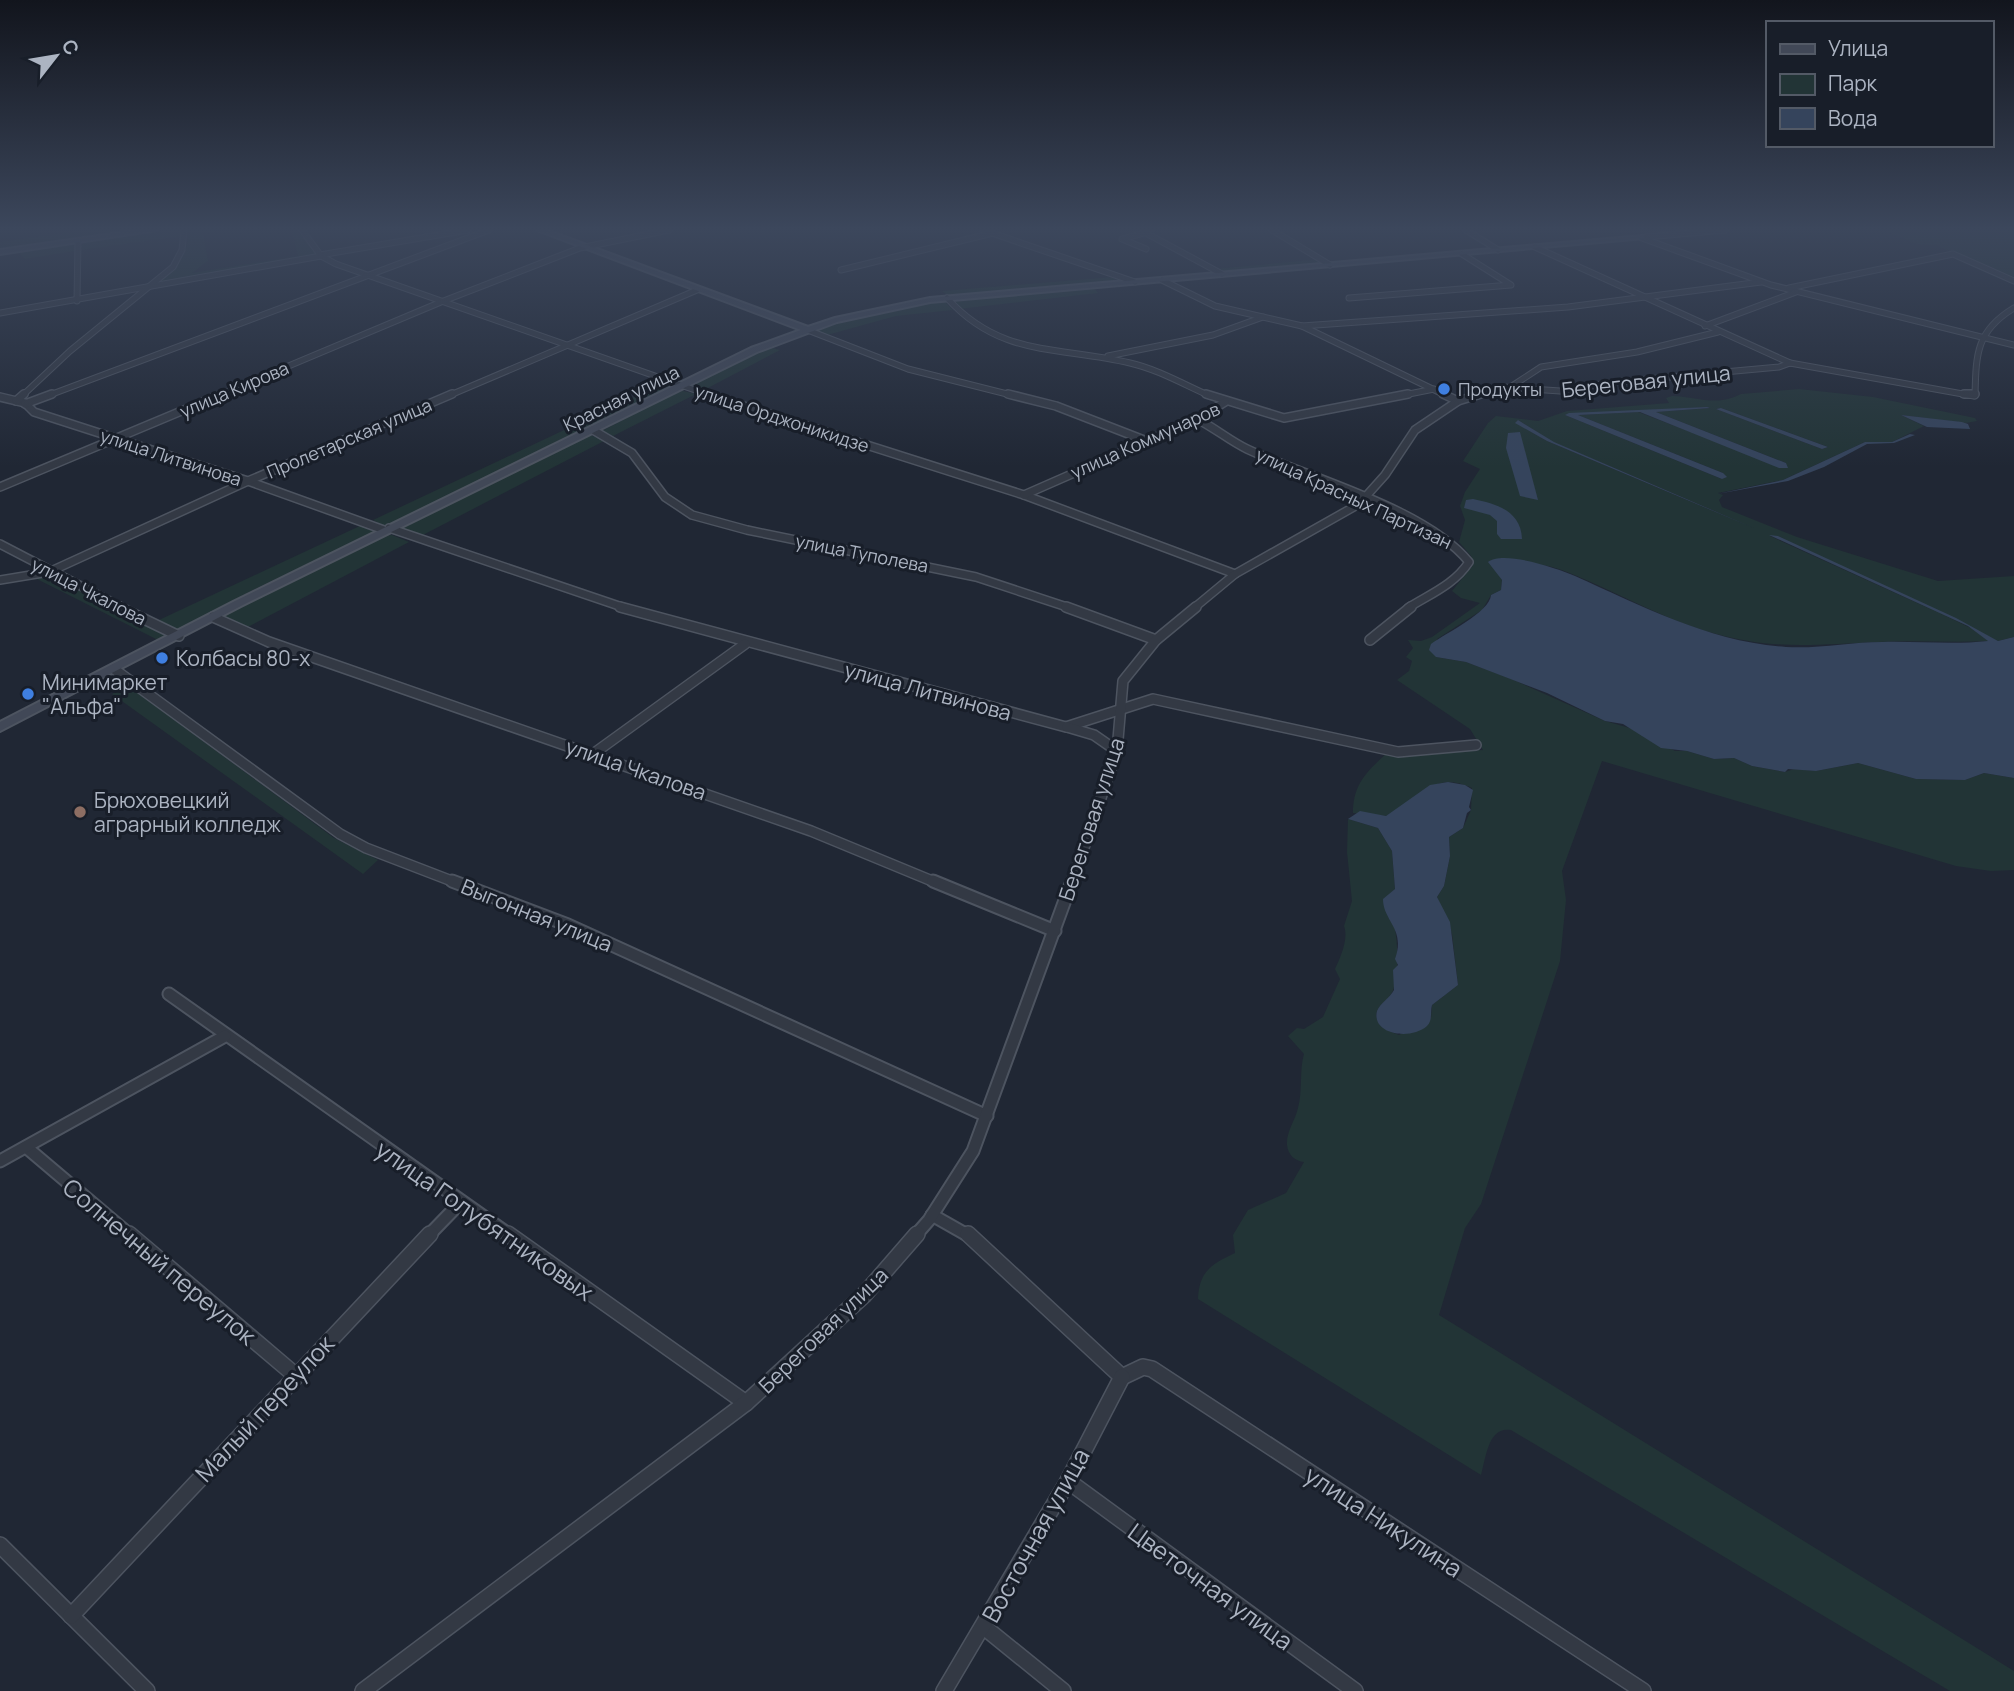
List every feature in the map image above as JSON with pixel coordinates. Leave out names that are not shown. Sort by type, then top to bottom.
[{"type":"street","points":[[0,313],[26,309]]},
{"type":"street","points":[[16,401],[76,345],[121,309]]},
{"type":"street","points":[[25,404],[274,309]]},
{"type":"street","name":"улица Кирова","points":[[0,487],[425,309]]},
{"type":"street","name":"улица Орджоникидзе","points":[[461,309],[681,386],[1024,495],[1235,574]]},
{"type":"street","name":"Пролетарская улица","points":[[0,580],[48,572],[247,481],[651,309]]},
{"type":"street","points":[[748,309],[908,369],[1056,406],[1144,440]]},
{"type":"street","name":"Красная улица","points":[[0,727],[386,529],[681,386],[805,330],[878,309]]},
{"type":"street","points":[[957,309],[965,317],[1016,345],[1139,365],[1225,402]]},
{"type":"street","points":[[1229,309],[1302,326],[1458,401]]},
{"type":"street","points":[[1302,326],[1359,318],[1459,315],[1536,309]]},
{"type":"street","points":[[1668,309],[1790,363]]},
{"type":"street","points":[[1705,326],[1751,309]]},
{"type":"street","points":[[1864,309],[2014,345]]},
{"type":"street","points":[[1980,338],[2013,309]]},
{"type":"street","points":[[1100,357],[1213,335],[1263,317]]},
{"type":"street","points":[[1513,386],[1541,367],[1637,352],[1718,332]]},
{"type":"street","name":"Береговая улица","points":[[363,1691],[746,1402],[803,1355],[864,1296],[932,1216],[973,1151],[1055,931],[1117,751],[1122,708],[1121,691],[1127,672],[1156,640],[1235,574],[1364,499],[1385,475],[1415,430],[1458,401],[1491,389],[1513,386],[1569,390],[1615,382],[1779,367],[1790,363],[1975,396],[1976,357],[1980,338]]},
{"type":"street","name":"улица Коммунаров","points":[[1024,495],[1197,419],[1225,402],[1291,418],[1434,389]]},
{"type":"street","name":"улица Литвинова","points":[[0,397],[25,404],[34,412],[247,481],[608,604],[745,644],[1094,735],[1117,751]]},
{"type":"street","name":"улица Красных Партизан","points":[[1197,419],[1247,449],[1451,540],[1465,554],[1469,562],[1447,584],[1404,611],[1370,640]]},
{"type":"street","name":"улица Туполева","points":[[593,430],[632,453],[665,497],[692,515],[747,530],[976,577],[1034,595],[1156,640]]},
{"type":"street","name":"улица Чкалова","points":[[0,544],[48,572],[179,636]]},
{"type":"street","name":"улица Чкалова","points":[[213,617],[269,642],[811,831],[1055,931]]},
{"type":"street","points":[[593,754],[745,644]]},
{"type":"street","name":"Выгонная улица","points":[[114,669],[340,834],[366,848],[568,925],[986,1116]]},
{"type":"street","points":[[1066,727],[1148,699],[1398,752],[1476,746]]},
{"type":"street","name":"улица Голубятниковых","points":[[169,995],[460,1203],[746,1402]]},
{"type":"street","points":[[0,1161],[225,1036]]},
{"type":"street","name":"Солнечный переулок","points":[[26,1147],[295,1375]]},
{"type":"street","name":"Малый переулок","points":[[71,1616],[295,1375],[460,1203]]},
{"type":"street","points":[[932,1216],[964,1231],[1122,1377]]},
{"type":"street","name":"улица Никулина","points":[[1122,1377],[1143,1367],[1152,1369],[1643,1691]]},
{"type":"street","name":"Восточная улица","points":[[944,1691],[1068,1481],[1122,1377]]},
{"type":"street","name":"Цветочная улица","points":[[1068,1481],[1355,1691]]},
{"type":"street","points":[[0,1545],[147,1691]]},
{"type":"street","points":[[984,1627],[1063,1691]]},
{"type":"green space","points":[[892,309],[953,310],[896,316],[827,335],[812,329]]},
{"type":"green space","points":[[769,347],[780,350],[704,390],[693,385]]},
{"type":"green space","points":[[666,382],[670,385],[670,390],[391,524],[384,526],[373,520]]},
{"type":"green space","points":[[1799,389],[1873,397],[1975,418],[1977,421],[1966,423],[1901,415],[1924,426],[1892,442],[1865,442],[1783,480],[1718,493],[1723,495],[1719,500],[1722,507],[1797,537],[1938,581],[2014,576],[2014,637],[1998,641],[1971,628],[1989,641],[1801,645],[1764,643],[1724,636],[1684,623],[1559,569],[1500,558],[1494,568],[1502,580],[1501,590],[1491,595],[1482,610],[1437,639],[1436,657],[1466,662],[1509,678],[1605,721],[1633,729],[1675,751],[1687,751],[1714,759],[1734,758],[1752,766],[1785,772],[1794,769],[1816,771],[1858,763],[1916,779],[1965,780],[1984,773],[2014,778],[2014,870],[1991,871],[1956,866],[1602,761],[1562,871],[1566,900],[1560,961],[1481,1204],[1465,1228],[1439,1315],[2014,1671],[2014,1691],[1950,1691],[1511,1430],[1503,1430],[1493,1438],[1481,1475],[1198,1299],[1201,1282],[1208,1270],[1235,1253],[1233,1235],[1248,1210],[1286,1193],[1304,1162],[1292,1157],[1287,1145],[1297,1113],[1304,1054],[1288,1036],[1297,1028],[1304,1029],[1323,1017],[1340,979],[1335,969],[1343,948],[1344,926],[1352,901],[1347,852],[1348,819],[1378,828],[1392,851],[1395,889],[1388,896],[1395,930],[1397,964],[1393,992],[1376,1014],[1378,1022],[1399,1035],[1431,1018],[1432,1005],[1458,985],[1452,934],[1437,897],[1444,886],[1450,856],[1449,837],[1463,828],[1471,810],[1472,788],[1446,782],[1425,790],[1386,816],[1353,813],[1358,787],[1372,767],[1386,754],[1483,750],[1470,729],[1397,680],[1409,671],[1412,661],[1406,657],[1413,648],[1408,640],[1421,641],[1432,637],[1480,603],[1461,598],[1452,591],[1473,565],[1471,556],[1459,542],[1465,520],[1460,506],[1465,492],[1480,469],[1463,461],[1488,423],[1496,416],[1538,421],[1567,411],[1669,403],[1666,398],[1672,396],[1715,401],[1741,394]],"holes":[[[1707,407],[1710,408],[1656,412],[1786,463],[1786,468],[1638,412],[1578,415],[1723,473],[1722,479],[1565,415]],[[1721,408],[1828,447],[1822,449],[1716,409]],[[1518,420],[1553,442],[1756,529],[1547,441],[1516,423]],[[1770,536],[1778,536],[1938,612]]]},
{"type":"green space","points":[[679,390],[696,394],[613,436],[602,431]]},
{"type":"green space","points":[[589,435],[606,440],[419,537],[401,529]]},
{"type":"green space","points":[[364,524],[375,532],[251,591],[178,631],[159,620]]},
{"type":"green space","points":[[392,535],[409,542],[246,628],[223,616],[383,536]]},
{"type":"green space","points":[[46,573],[173,637],[162,642],[29,575]]},
{"type":"green space","points":[[127,685],[334,838],[378,860],[363,874],[112,694]]},
{"type":"water","points":[[1710,408],[1656,412],[1786,463],[1788,468],[1779,468],[1640,412],[1578,415],[1723,473],[1727,477],[1722,479],[1565,415],[1569,413]]},
{"type":"water","points":[[1721,408],[1828,447],[1822,449],[1716,409]]},
{"type":"water","points":[[1901,415],[1962,422],[1968,424],[1970,429],[1927,427]]},
{"type":"water","points":[[1518,420],[1554,442],[1756,529],[1547,441],[1515,423]]},
{"type":"water","points":[[1520,432],[1538,500],[1520,496],[1506,448],[1508,433]]},
{"type":"water","points":[[1910,434],[1915,435],[1894,443],[1867,444],[1824,467],[1788,481],[1717,494],[1783,480],[1865,442],[1892,442]]},
{"type":"water","points":[[1473,499],[1506,510],[1521,529],[1522,539],[1501,539],[1497,534],[1497,521],[1490,515],[1464,508],[1466,500]]},
{"type":"water","points":[[1769,535],[1778,536],[1956,618],[1998,641],[2014,637],[2014,778],[1984,773],[1965,780],[1916,779],[1858,763],[1816,771],[1788,769],[1785,772],[1752,766],[1734,758],[1714,759],[1687,751],[1661,748],[1623,724],[1605,721],[1547,693],[1466,662],[1436,657],[1429,650],[1431,644],[1476,615],[1489,602],[1491,595],[1501,590],[1502,580],[1488,562],[1505,558],[1556,569],[1677,621],[1758,644],[1798,647],[1870,642],[1988,641],[1968,626]]},
{"type":"water","points":[[1448,782],[1465,785],[1473,790],[1469,807],[1471,810],[1467,813],[1463,828],[1449,837],[1450,856],[1444,886],[1437,897],[1450,922],[1458,985],[1432,1005],[1431,1019],[1427,1026],[1411,1033],[1393,1033],[1380,1025],[1377,1019],[1378,1008],[1394,990],[1393,970],[1398,965],[1395,959],[1398,940],[1383,899],[1395,889],[1392,851],[1378,828],[1348,819],[1360,811],[1386,816],[1430,785]]},
{"type":"place","name":"Продукты","points":[[1444,389]]},
{"type":"place","name":"Колбасы 80-х","points":[[162,658]]},
{"type":"place","name":"Минимаркет \"Альфа\"","points":[[28,694]]},
{"type":"place","name":"Брюховецкий аграрный колледж","points":[[80,812]]}]
